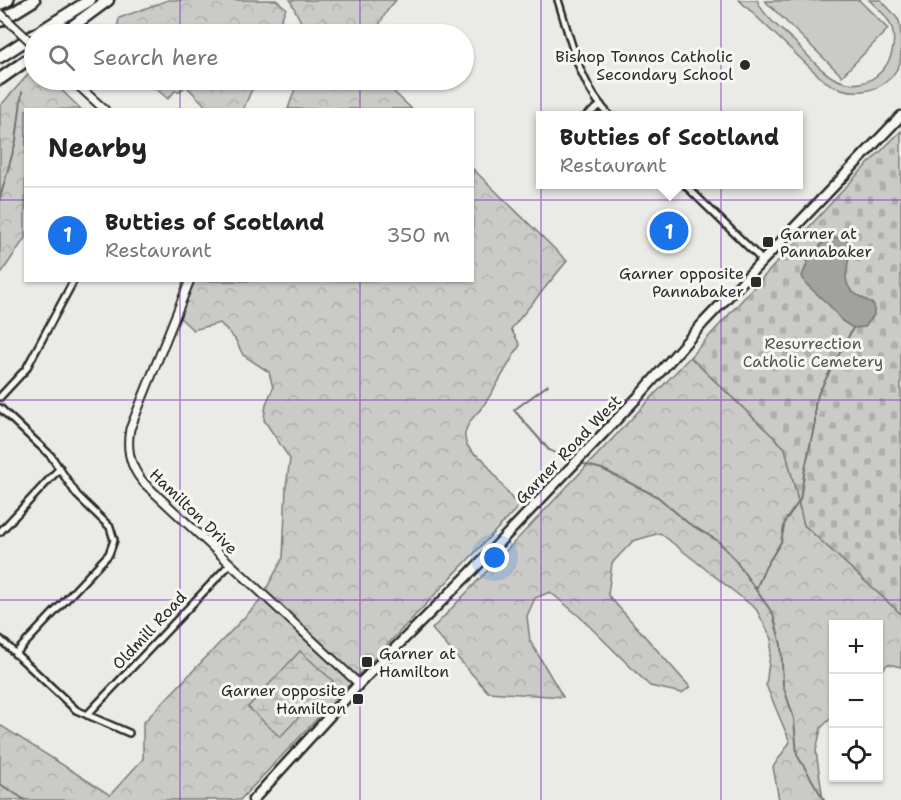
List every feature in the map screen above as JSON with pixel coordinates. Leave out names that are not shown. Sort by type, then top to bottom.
[{"type":"highway","points":[[0,4],[8,0]]},
{"type":"highway","points":[[0,21],[34,0]]},
{"type":"highway","points":[[52,24],[90,0]]},
{"type":"highway","points":[[76,24],[108,0]]},
{"type":"highway","points":[[0,57],[24,42]]},
{"type":"highway","points":[[0,79],[24,62]]},
{"type":"main road","name":"Garner Road West","points":[[253,800],[359,684],[471,572],[639,397],[704,322],[901,116]]},
{"type":"street","points":[[558,0],[581,72],[606,111]]},
{"type":"street","points":[[0,13],[24,36]]},
{"type":"street","points":[[83,90],[103,108]]},
{"type":"street","points":[[593,111],[601,105]]},
{"type":"street","points":[[689,189],[762,261]]},
{"type":"street","points":[[0,398],[26,369],[73,282]]},
{"type":"street","name":"Hamilton Drive","points":[[189,282],[133,422],[128,452],[134,469],[141,481],[359,684]]},
{"type":"street","points":[[0,408],[51,456],[77,495],[110,527],[114,536],[114,545],[109,554],[15,654]]},
{"type":"street","points":[[0,532],[60,468]]},
{"type":"street","name":"Oldmill Road","points":[[87,715],[230,564]]},
{"type":"street","points":[[0,639],[76,710],[129,733]]},
{"type":"green space","points":[[168,0],[276,0],[286,8],[279,24],[118,24],[119,18]]},
{"type":"green space","points":[[290,0],[396,0],[380,24],[302,24]]},
{"type":"green space","points":[[739,0],[757,0],[768,17],[832,77],[850,83],[862,83],[881,72],[892,52],[894,40],[892,28],[882,12],[869,0],[881,0],[899,21],[900,63],[894,74],[875,88],[853,91],[831,85]]},
{"type":"green space","points":[[859,0],[888,29],[842,76],[765,1]]},
{"type":"green space","points":[[24,79],[24,90],[61,90],[80,108],[24,108],[24,239],[0,275],[0,106]]},
{"type":"green space","points":[[158,90],[181,90],[175,91],[168,99]]},
{"type":"green space","points":[[190,90],[252,90],[244,108],[203,108],[205,105]]},
{"type":"green space","points":[[295,90],[395,90],[394,92],[411,108],[288,108]]},
{"type":"green space","name":"Resurrection Catholic Cemetery","points":[[901,131],[901,614],[804,525],[785,448],[690,357],[855,177]]},
{"type":"green space","points":[[474,170],[567,261],[511,329],[520,345],[488,399],[470,422],[465,434],[470,449],[483,459],[518,507],[240,800],[0,800],[0,725],[110,795],[143,759],[143,723],[259,602],[283,558],[286,487],[290,459],[264,420],[266,404],[273,388],[269,372],[243,355],[235,339],[220,323],[193,330],[177,315],[190,282],[474,282]]},
{"type":"green space","points":[[690,357],[785,448],[804,525],[901,614],[901,667],[888,664],[883,669],[883,620],[829,620],[829,720],[821,728],[816,751],[823,800],[779,800],[773,767],[790,742],[766,685],[772,639],[756,609],[660,533],[633,541],[612,563],[608,595],[690,687],[682,693],[650,686],[579,616],[550,592],[535,598],[527,616],[530,641],[563,697],[488,692],[432,629]]},
{"type":"green space","points":[[300,651],[333,681],[280,737],[248,707]]},
{"type":"shaded area","points":[[840,237],[850,241],[846,275],[849,287],[855,294],[874,305],[874,315],[865,327],[853,328],[842,321],[829,305],[805,283],[802,276],[808,261],[824,241]]},
{"type":"waterway","points":[[0,198],[16,141],[22,92]]},
{"type":"waterway","points":[[756,589],[765,568],[781,542],[785,521],[800,500],[815,422],[815,404],[853,328]]},
{"type":"waterway","points":[[548,385],[514,410],[549,450],[573,461]]},
{"type":"waterway","points":[[579,463],[602,469],[658,497],[688,523],[718,541],[733,557],[773,614],[781,645],[783,685],[794,719],[797,755],[824,800]]},
{"type":"waterway","points":[[0,784],[25,800]]},
{"type":"place","name":"Bishop Tonnos Catholic Secondary School","points":[[745,65]]},
{"type":"place","name":"Butties of Scotland","points":[[669,231]]},
{"type":"place","name":"Garner at Pannabaker","points":[[768,242]]},
{"type":"place","name":"Garner opposite Pannabaker","points":[[756,282]]},
{"type":"place","name":"Garner at Hamilton","points":[[367,662]]},
{"type":"place","name":"Garner opposite Hamilton","points":[[358,699]]}]
